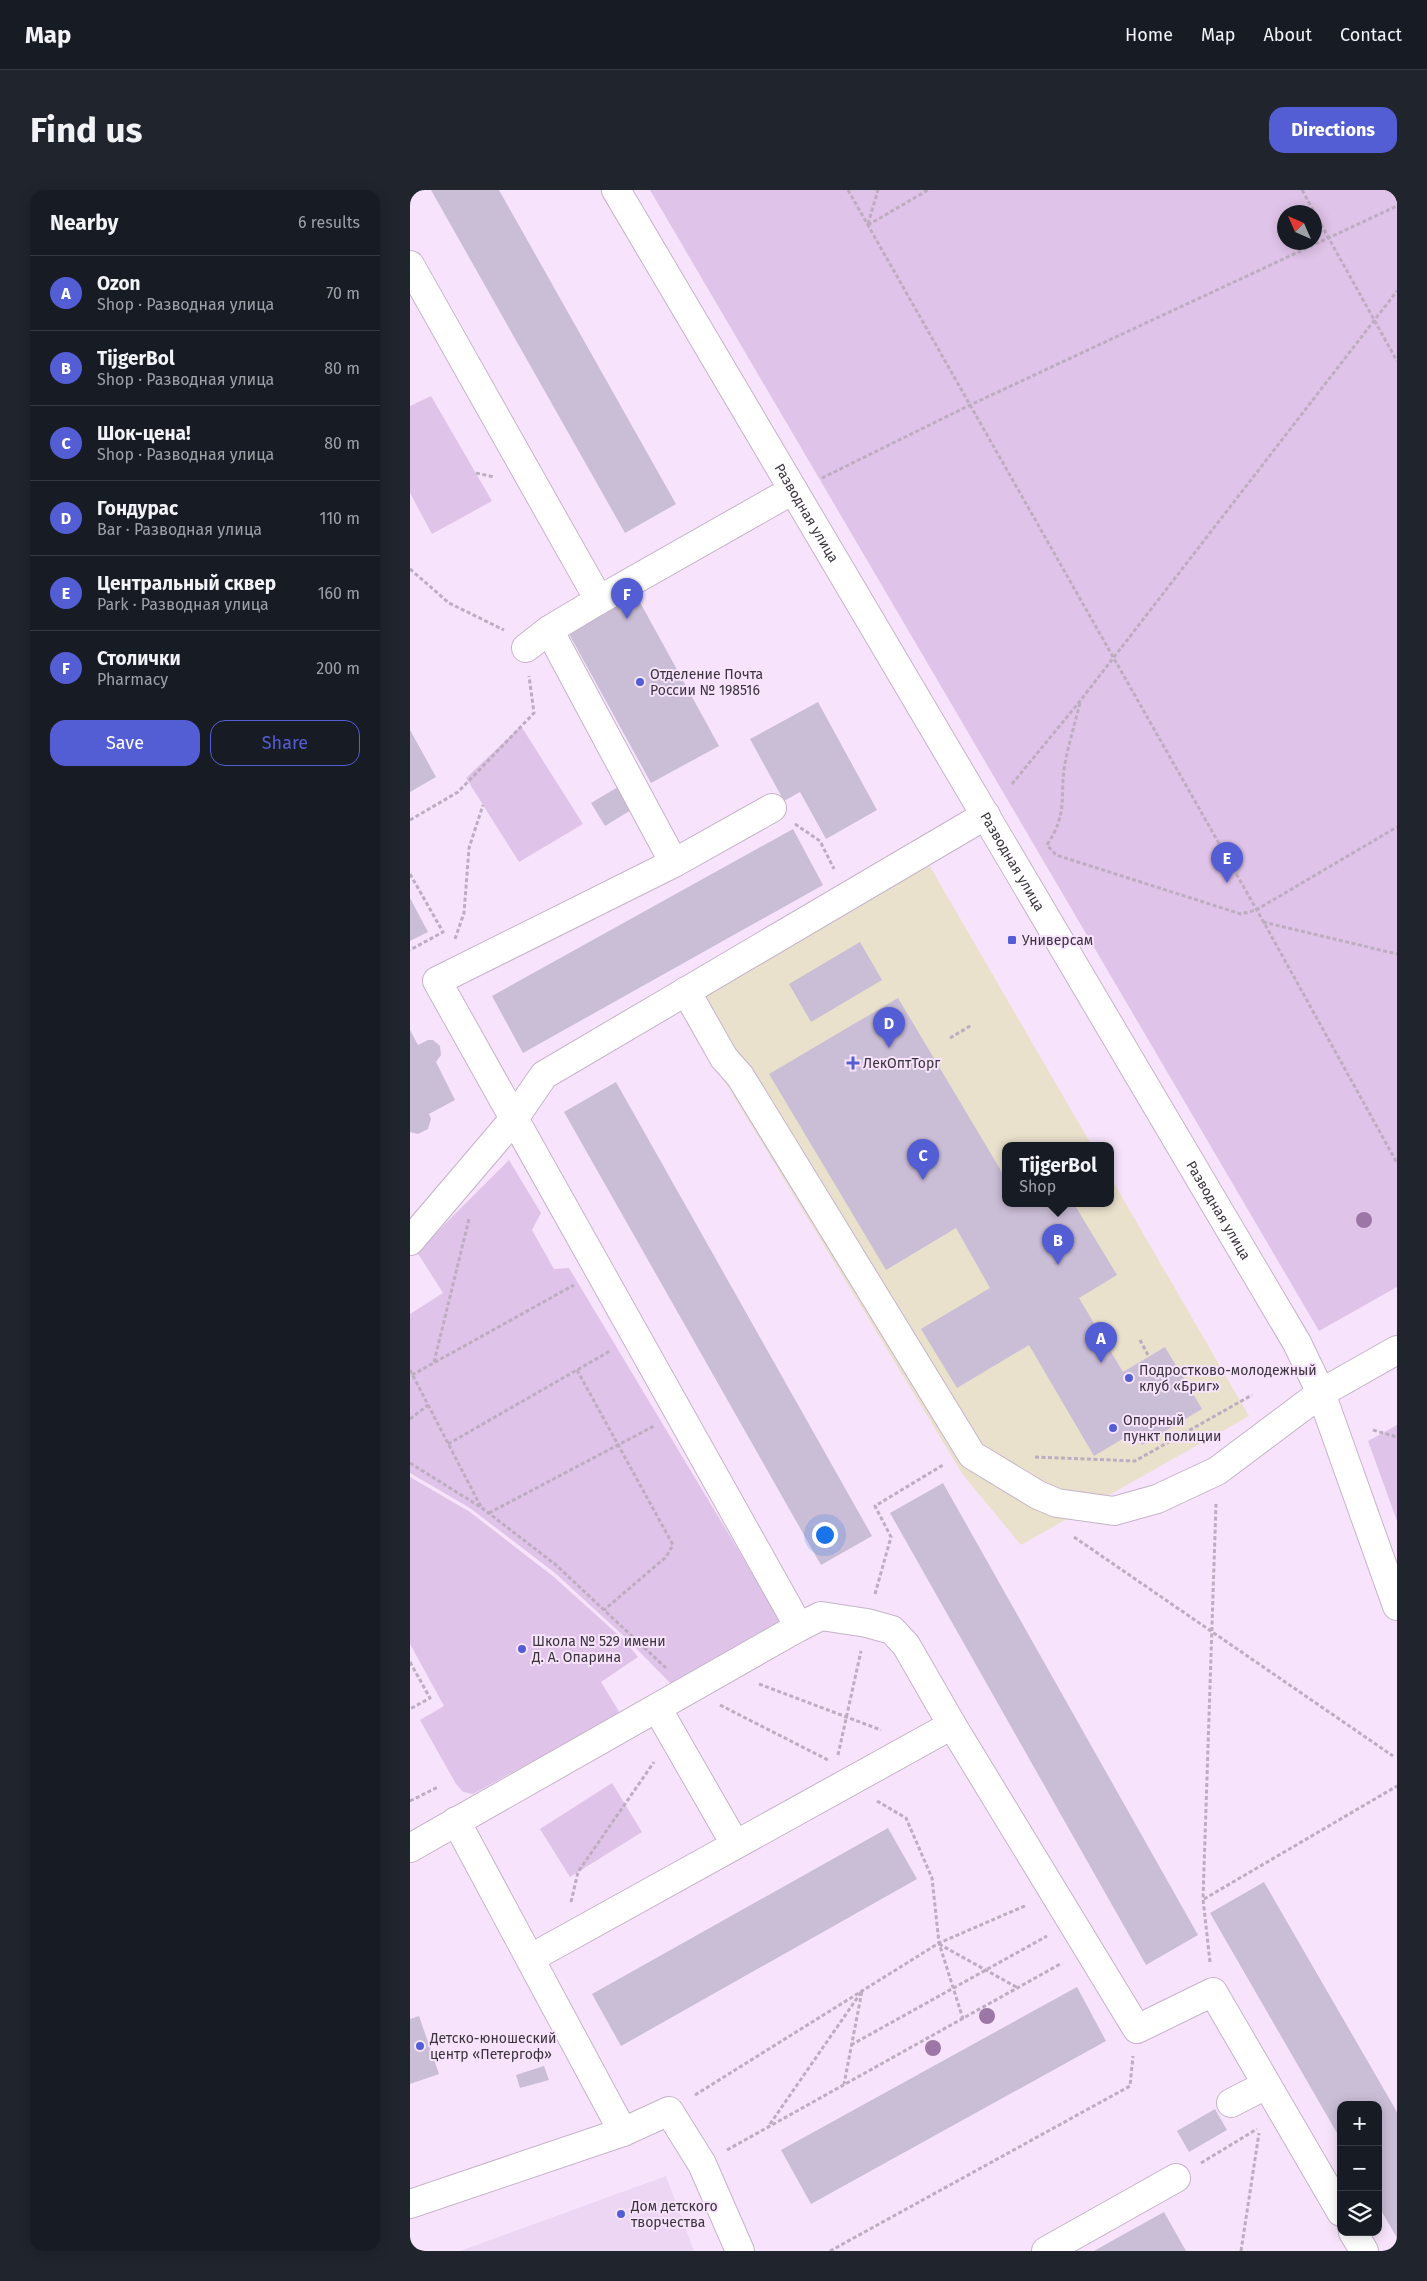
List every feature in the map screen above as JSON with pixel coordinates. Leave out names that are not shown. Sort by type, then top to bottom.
[{"type":"street","name":"Разводная улица","points":[[616,190],[1297,1343],[1321,1393],[1397,1606]]},
{"type":"street","points":[[410,265],[599,600]]},
{"type":"street","points":[[526,648],[549,630],[599,600],[793,490]]},
{"type":"street","points":[[549,630],[674,864]]},
{"type":"street","points":[[772,808],[674,864],[437,982],[598,1272],[799,1627]]},
{"type":"street","points":[[410,1241],[513,1120],[544,1075],[986,815]]},
{"type":"street","points":[[686,991],[724,1058],[740,1076],[972,1455],[1038,1495],[1057,1504],[1114,1511],[1157,1499],[1217,1471],[1321,1393],[1397,1350]]},
{"type":"street","points":[[410,1848],[821,1616],[867,1623],[892,1630],[906,1645],[952,1725],[1056,1893],[1137,2029],[1213,1992],[1337,2205]]},
{"type":"street","points":[[657,1708],[735,1844]]},
{"type":"street","points":[[531,1958],[952,1725]]},
{"type":"street","points":[[456,1821],[623,2132]]},
{"type":"street","points":[[1231,2103],[1266,2085]]},
{"type":"street","points":[[410,2204],[623,2132],[669,2111],[702,2164],[740,2251]]},
{"type":"street","points":[[1046,2251],[1176,2178]]},
{"type":"street","points":[[1355,2236],[1364,2251]]},
{"type":"path","points":[[848,190],[1112,659],[1263,921],[1397,1163]]},
{"type":"path","points":[[868,225],[878,190]]},
{"type":"path","points":[[868,225],[928,190]]},
{"type":"path","points":[[1302,190],[1397,361]]},
{"type":"path","points":[[822,478],[970,405],[1397,206]]},
{"type":"path","points":[[1012,784],[1080,701],[1397,291]]},
{"type":"path","points":[[410,569],[450,603],[521,638],[526,648],[534,713],[458,792],[410,820]]},
{"type":"path","points":[[1080,701],[1065,766],[1063,805],[1059,827],[1047,845],[1056,854],[1241,914],[1256,910],[1397,827]]},
{"type":"path","points":[[772,808],[820,841],[848,896]]},
{"type":"path","points":[[410,874],[443,932],[410,950]]},
{"type":"path","points":[[1263,921],[1397,954]]},
{"type":"path","points":[[950,1038],[972,1025]]},
{"type":"path","points":[[434,1362],[471,1210]]},
{"type":"path","points":[[412,1375],[598,1272]]},
{"type":"path","points":[[448,1444],[635,1337]]},
{"type":"path","points":[[1140,1340],[1149,1357]]},
{"type":"path","points":[[410,1370],[482,1508]]},
{"type":"path","points":[[577,1370],[673,1545],[666,1557],[604,1610]]},
{"type":"path","points":[[410,1419],[428,1405]]},
{"type":"path","points":[[489,1514],[678,1414]]},
{"type":"path","points":[[1373,1430],[1397,1437]]},
{"type":"path","points":[[410,1463],[482,1508],[556,1564],[690,1690],[836,1764],[867,1623]]},
{"type":"path","points":[[1213,1992],[1203,1900],[1217,1471]]},
{"type":"path","points":[[1057,1504],[1070,1534],[1393,1756]]},
{"type":"path","points":[[410,1662],[430,1698],[410,1709]]},
{"type":"path","points":[[410,1676],[416,1673]]},
{"type":"path","points":[[757,1683],[882,1731]]},
{"type":"path","points":[[578,1872],[673,1736]]},
{"type":"path","points":[[846,1783],[906,1818],[932,1878],[939,1943],[963,2018]]},
{"type":"path","points":[[1203,1900],[1397,1786]]},
{"type":"path","points":[[410,1801],[438,1787]]},
{"type":"path","points":[[669,2111],[939,1943],[1056,1893]]},
{"type":"path","points":[[851,2046],[1072,1921]]},
{"type":"path","points":[[939,1943],[1018,1988]]},
{"type":"path","points":[[702,2164],[1089,1948]]},
{"type":"path","points":[[844,2085],[862,1991]]},
{"type":"path","points":[[769,2126],[862,1991]]},
{"type":"path","points":[[830,2251],[1130,2086],[1137,2029]]},
{"type":"path","points":[[1176,2178],[1260,2127],[1241,2251]]},
{"type":"shaded area","points":[[650,190],[1397,190],[1397,1287],[1319,1331]]},
{"type":"shaded area","points":[[431,396],[492,501],[432,534],[410,493],[410,406]]},
{"type":"shaded area","points":[[521,726],[583,824],[519,862],[466,778]]},
{"type":"shaded area","points":[[921,851],[1090,1142],[1002,1142],[1002,1207],[1114,1207],[1114,1183],[1249,1416],[1021,1545],[963,1475],[673,996]]},
{"type":"shaded area","points":[[509,1160],[541,1213],[532,1230],[554,1269],[569,1268],[781,1621],[672,1685],[628,1640],[555,1573],[470,1508],[410,1473],[410,1314],[443,1293],[417,1252]]},
{"type":"shaded area","points":[[1397,1425],[1397,1521],[1368,1441]]},
{"type":"shaded area","name":"Школа № 529 имени Д. А. Опарина","points":[[410,1477],[470,1512],[554,1577],[625,1641],[638,1657],[601,1682],[620,1713],[473,1794],[463,1792],[456,1784],[420,1720],[444,1706],[410,1644]]},
{"type":"shaded area","points":[[612,1783],[642,1832],[570,1877],[540,1829]]},
{"type":"shaded area","name":"Дом детского творчества","points":[[666,2176],[694,2251],[460,2251]]},
{"type":"building","points":[[431,190],[499,190],[676,504],[625,533]]},
{"type":"building","name":"Отделение Почта России № 198516","points":[[636,595],[719,746],[651,783],[568,632]]},
{"type":"building","points":[[818,702],[877,810],[826,839],[800,792],[784,801],[750,739]]},
{"type":"building","points":[[410,730],[436,777],[410,792]]},
{"type":"building","points":[[623,784],[636,807],[605,826],[591,803]]},
{"type":"building","points":[[793,829],[823,885],[523,1053],[492,996]]},
{"type":"building","points":[[410,898],[428,932],[410,941]]},
{"type":"building","points":[[860,942],[882,980],[811,1022],[789,984]]},
{"type":"building","points":[[898,998],[1002,1172],[1002,1207],[1076,1207],[1117,1275],[1079,1298],[1123,1372],[1165,1347],[1202,1409],[1142,1445],[1134,1432],[1094,1456],[1029,1345],[957,1388],[921,1329],[990,1288],[956,1228],[886,1270],[769,1074]]},
{"type":"building","points":[[410,1030],[418,1045],[428,1040],[433,1040],[440,1046],[441,1055],[436,1062],[455,1100],[429,1114],[431,1119],[428,1129],[418,1134],[410,1132]]},
{"type":"building","points":[[616,1082],[872,1536],[821,1565],[564,1112]]},
{"type":"building","points":[[943,1483],[1198,1935],[1146,1965],[890,1513]]},
{"type":"building","points":[[888,1828],[917,1879],[621,2046],[592,1994]]},
{"type":"building","points":[[1264,1882],[1397,2112],[1397,2238],[1382,2212],[1382,2101],[1337,2101],[1337,2133],[1210,1913]]},
{"type":"building","points":[[1077,1987],[1106,2041],[811,2204],[781,2150]]},
{"type":"building","name":"Детско-юношеский центр «Петергоф»","points":[[419,2016],[439,2074],[410,2084],[410,2019]]},
{"type":"building","points":[[544,2066],[549,2080],[520,2088],[516,2075]]},
{"type":"building","points":[[1215,2109],[1227,2130],[1189,2152],[1177,2131]]},
{"type":"building","points":[[1164,2212],[1186,2251],[1094,2251],[1117,2238]]},
{"type":"place","name":"Столички","points":[[627,619]]},
{"type":"place","name":"Отделение Почта России № 198516","points":[[640,682]]},
{"type":"place","name":"Центральный сквер","points":[[1227,883]]},
{"type":"place","name":"Универсам","points":[[1012,940]]},
{"type":"place","name":"Гондурас","points":[[889,1048]]},
{"type":"place","name":"ЛекОптТорг","points":[[853,1063]]},
{"type":"place","name":"Шок-цена!","points":[[923,1180]]},
{"type":"place","name":"TijgerBol","points":[[1058,1265]]},
{"type":"place","name":"Ozon","points":[[1101,1363]]},
{"type":"place","name":"Подростково-молодежный клуб «Бриг»","points":[[1129,1378]]},
{"type":"place","name":"Опорный пункт полиции","points":[[1113,1428]]},
{"type":"place","name":"Школа № 529 имени Д. А. Опарина","points":[[522,1649]]},
{"type":"place","name":"Детско-юношеский центр «Петергоф»","points":[[420,2046]]},
{"type":"place","name":"Дом детского творчества","points":[[621,2214]]}]
